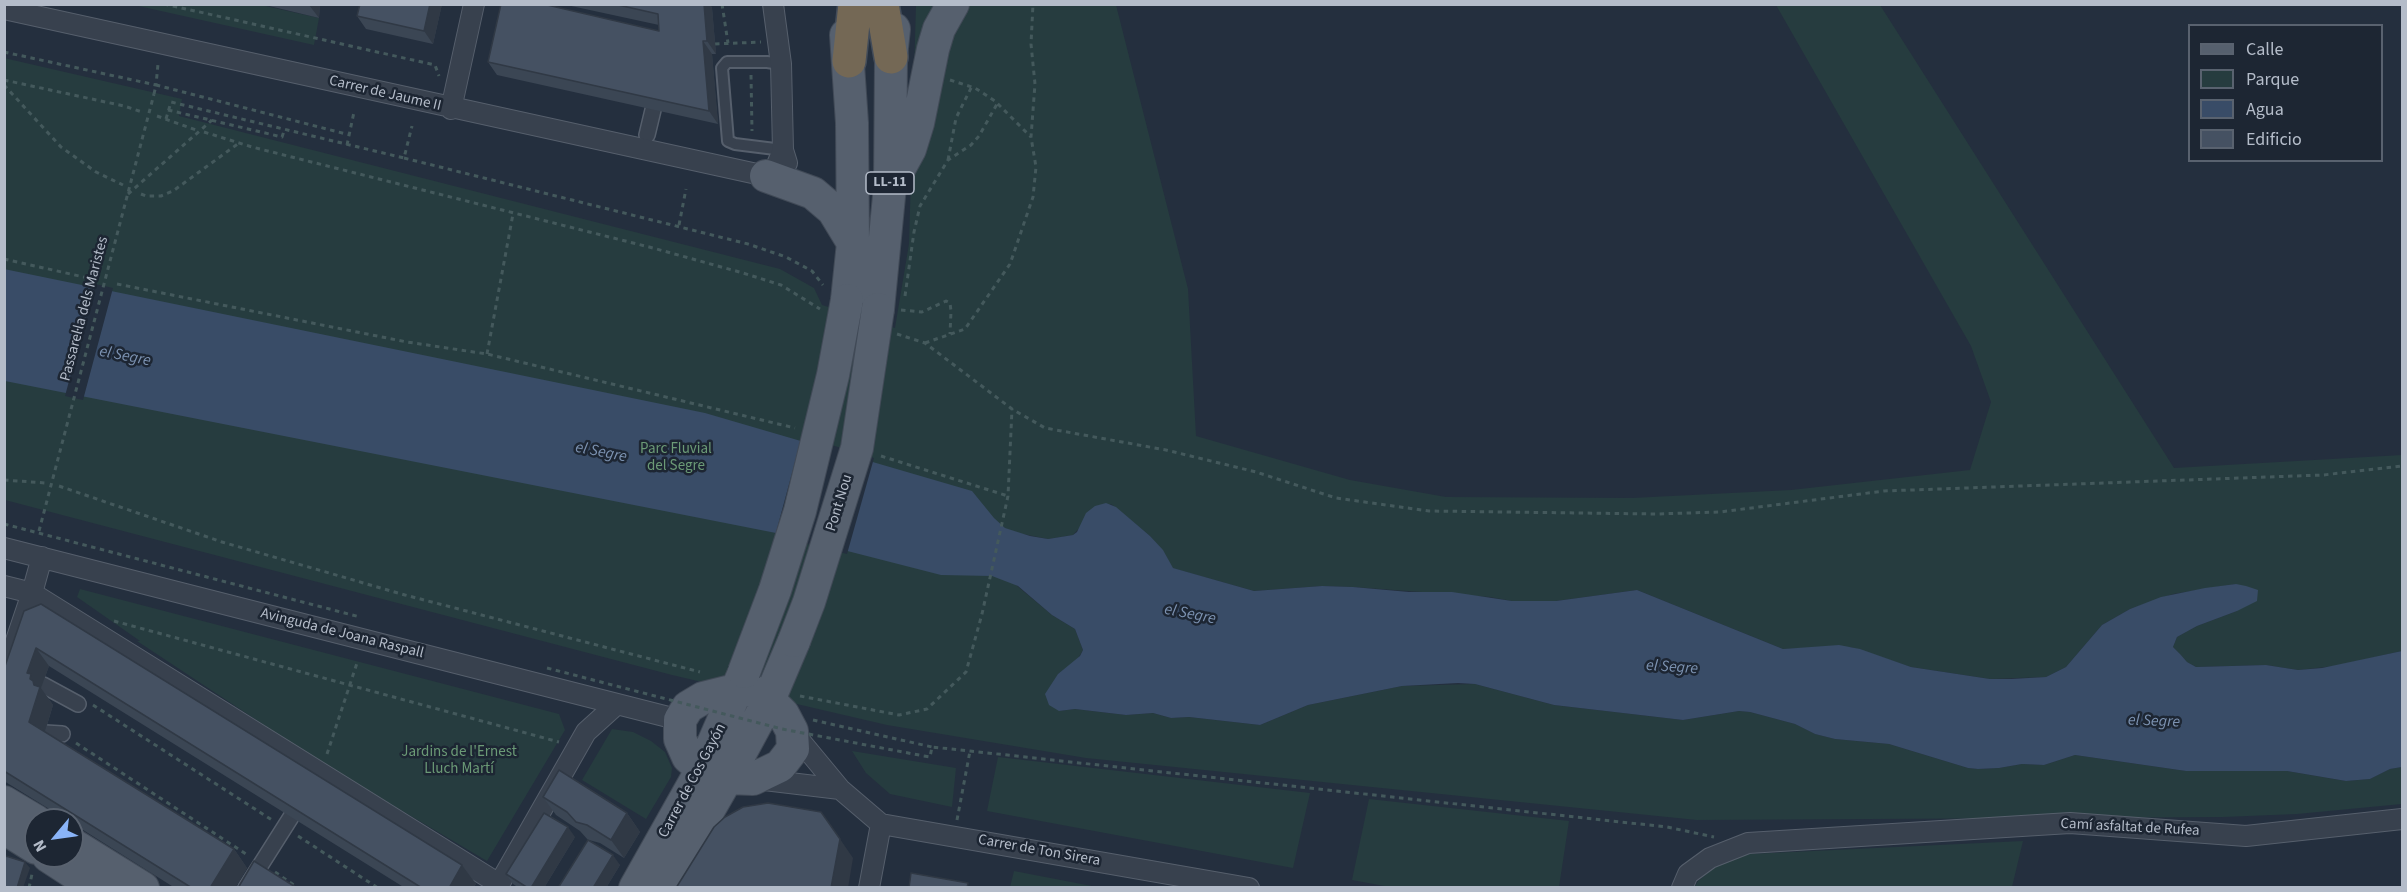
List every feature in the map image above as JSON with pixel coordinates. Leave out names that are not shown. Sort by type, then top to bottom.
[{"type":"highway","points":[[849,61],[855,4]]},
{"type":"highway","points":[[882,4],[891,57]]},
{"type":"main road","name":"LL-11","points":[[832,301],[853,243],[849,61],[843,4]]},
{"type":"main road","name":"LL-11","points":[[891,317],[891,57],[897,4]]},
{"type":"main road","points":[[890,186],[913,140],[939,29],[953,4]]},
{"type":"main road","points":[[779,181],[813,193],[832,210],[853,243]]},
{"type":"main road","points":[[741,681],[753,691],[772,693],[783,714],[801,725],[793,748],[780,766],[728,775],[688,757],[680,739],[680,720],[688,707],[741,681],[800,511],[833,375],[832,301]]},
{"type":"main road","name":"Pont Nou","points":[[772,693],[809,602],[857,448],[891,317]]},
{"type":"main road","name":"Carrer de Cos Gayón","points":[[634,888],[728,775],[741,681]]},
{"type":"main road","name":"Carrer de Cos Gayón","points":[[664,888],[772,693]]},
{"type":"main road","points":[[4,801],[24,814]]},
{"type":"main road","points":[[4,828],[24,847]]},
{"type":"main road","points":[[84,851],[143,888]]},
{"type":"main road","points":[[55,868],[98,888]]},
{"type":"street","points":[[451,109],[474,4]]},
{"type":"street","points":[[772,4],[781,64],[783,150],[776,167],[779,181]]},
{"type":"street","name":"Carrer de Jaume II","points":[[4,9],[779,181]]},
{"type":"street","points":[[647,135],[653,110]]},
{"type":"street","name":"Avinguda de Joana Raspall","points":[[4,548],[680,720]]},
{"type":"street","points":[[10,673],[42,557]]},
{"type":"street","points":[[4,586],[32,593],[320,771],[500,886],[586,732],[617,704]]},
{"type":"street","points":[[43,685],[78,704]]},
{"type":"street","points":[[574,694],[586,732]]},
{"type":"street","points":[[801,725],[840,789],[881,824],[869,888]]},
{"type":"street","points":[[45,733],[62,734]]},
{"type":"street","points":[[728,775],[840,789]]},
{"type":"street","name":"Camí asfaltat de Rufea","points":[[1682,888],[1689,874],[1710,858],[1748,843],[2070,823],[2246,836],[2403,819]]},
{"type":"street","points":[[246,888],[288,822]]},
{"type":"street","name":"Carrer de Ton Sirera","points":[[881,824],[1249,888]]},
{"type":"lane","points":[[781,64],[727,62],[722,68],[726,138],[730,143],[783,150]]},
{"type":"path","points":[[164,4],[435,65],[451,109]]},
{"type":"path","points":[[722,4],[728,43]]},
{"type":"path","points":[[924,343],[965,329],[1010,264],[1033,197],[1036,167],[1032,137],[1035,84],[1031,44],[1033,4]]},
{"type":"path","points":[[715,44],[765,42]]},
{"type":"path","points":[[744,145],[753,126],[749,43]]},
{"type":"path","points":[[4,51],[156,85],[350,135]]},
{"type":"path","name":"Passarel·la dels Maristes","points":[[39,531],[154,94],[158,64]]},
{"type":"path","points":[[927,76],[972,86],[997,104],[1032,137]]},
{"type":"path","points":[[4,80],[142,112]]},
{"type":"path","points":[[4,85],[61,147],[96,172],[123,185]]},
{"type":"path","points":[[891,317],[907,290],[914,232],[920,206],[948,160],[956,118],[972,86]]},
{"type":"path","points":[[165,119],[171,102],[679,225],[786,257],[812,271],[832,301],[813,307],[781,285],[743,273],[204,132]]},
{"type":"path","points":[[948,160],[971,145],[979,136],[997,104]]},
{"type":"path","points":[[168,110],[282,137],[284,131]]},
{"type":"path","points":[[347,145],[354,112]]},
{"type":"path","points":[[157,116],[196,130]]},
{"type":"path","points":[[127,196],[212,120]]},
{"type":"path","points":[[404,158],[412,126]]},
{"type":"path","points":[[141,194],[161,196],[173,191],[239,143]]},
{"type":"path","points":[[679,225],[686,189]]},
{"type":"path","points":[[487,354],[513,213]]},
{"type":"path","points":[[4,259],[97,280]]},
{"type":"path","points":[[117,284],[407,342],[487,354],[798,430]]},
{"type":"path","points":[[891,317],[922,312],[946,301],[950,303],[951,311],[950,334]]},
{"type":"path","points":[[891,317],[1012,409],[1045,428],[1166,450],[1256,472],[1336,498],[1429,511],[1656,514],[1720,512],[1884,491],[2323,476],[2403,466]]},
{"type":"path","points":[[772,693],[899,715],[927,709],[966,672],[982,614],[1008,496],[1012,409]]},
{"type":"path","points":[[876,454],[1008,496]]},
{"type":"path","points":[[4,480],[46,483]]},
{"type":"path","points":[[59,486],[222,543],[405,595],[706,674]]},
{"type":"path","points":[[4,524],[39,531],[362,618]]},
{"type":"path","points":[[108,619],[563,743]]},
{"type":"path","points":[[320,771],[358,660]]},
{"type":"path","points":[[547,668],[782,729],[930,757],[932,747]]},
{"type":"path","points":[[78,704],[81,697],[288,822],[378,888]]},
{"type":"path","points":[[801,725],[932,747],[1667,827],[1748,843]]},
{"type":"path","points":[[62,734],[298,888]]},
{"type":"path","points":[[957,822],[970,751]]},
{"type":"path","points":[[28,888],[35,868]]},
{"type":"green space","points":[[134,5],[261,5],[319,18],[314,45]]},
{"type":"green space","name":"Parc Fluvial del Segre","points":[[916,5],[1116,5],[1188,289],[1196,436],[1350,480],[1446,497],[1632,498],[1791,490],[1970,470],[1991,402],[1971,346],[1776,5],[1880,5],[2174,468],[2402,455],[2402,651],[2335,666],[2298,670],[2266,665],[2196,667],[2187,662],[2173,647],[2177,637],[2197,626],[2237,611],[2236,584],[2173,594],[2130,609],[2102,625],[2066,667],[2046,677],[1990,679],[1911,667],[1851,647],[1783,649],[1637,590],[1556,601],[1512,601],[1490,597],[1353,587],[1322,586],[1254,591],[1172,568],[1165,554],[1150,536],[1111,504],[1073,535],[1048,539],[1023,534],[1016,585],[1052,615],[1075,629],[1083,650],[1077,660],[1058,674],[1059,711],[1075,709],[1126,715],[1153,713],[1171,718],[1189,717],[1260,725],[1308,705],[1402,686],[1475,684],[1554,705],[1683,720],[1739,711],[1750,712],[1795,724],[1815,734],[1835,739],[1889,744],[1978,769],[2022,764],[2044,765],[2075,755],[2186,771],[2287,771],[2346,781],[2370,779],[2390,769],[2402,767],[2402,804],[2297,814],[2223,817],[1697,820],[1086,758],[887,725],[672,675],[5,500],[4,58],[182,99],[179,116],[780,269],[814,288],[822,305],[895,328],[909,244]]},
{"type":"green space","name":"Jardins de l'Ernest Lluch Martí","points":[[80,589],[559,714],[565,730],[487,861],[323,764],[137,641],[140,641],[77,597]]},
{"type":"green space","points":[[612,729],[633,732],[651,741],[665,752],[672,768],[671,777],[646,819],[582,780]]},
{"type":"green space","points":[[852,751],[956,768],[952,807],[890,794],[866,773]]},
{"type":"green space","points":[[998,757],[1310,793],[1293,868],[987,811]]},
{"type":"green space","points":[[1369,799],[1569,821],[1559,887],[1395,888],[1352,880]]},
{"type":"green space","points":[[2023,841],[2012,887],[1694,888],[1698,881],[1725,859],[1750,854]]},
{"type":"green space","points":[[1014,871],[1097,887],[1010,887]]},
{"type":"water","name":"el Segre","points":[[4,269],[705,413],[972,491],[1005,528],[1030,536],[1048,539],[1073,535],[1077,532],[1086,513],[1095,506],[1106,503],[1116,507],[1150,536],[1163,550],[1173,568],[1254,591],[1322,586],[1353,587],[1409,592],[1452,592],[1512,601],[1556,601],[1637,590],[1783,649],[1839,645],[1860,649],[1911,667],[1990,679],[2011,679],[2046,677],[2066,667],[2102,625],[2130,609],[2161,597],[2205,588],[2236,584],[2246,586],[2258,590],[2257,601],[2197,626],[2177,637],[2173,647],[2187,662],[2196,667],[2266,665],[2298,670],[2322,668],[2402,651],[2402,767],[2390,769],[2370,779],[2346,781],[2287,771],[2186,771],[2075,755],[2044,765],[2022,764],[1978,769],[1889,744],[1835,739],[1815,734],[1795,724],[1750,712],[1739,711],[1683,720],[1554,705],[1475,684],[1458,683],[1402,686],[1308,705],[1260,725],[1189,717],[1171,718],[1153,713],[1126,715],[1075,709],[1059,711],[1049,705],[1045,694],[1058,674],[1080,656],[1083,650],[1075,629],[1052,615],[1018,586],[992,576],[941,575],[781,534],[5,381]]},
{"type":"pier","points":[[95,284],[113,288],[83,400],[65,396]]},
{"type":"pier","points":[[802,436],[874,458],[847,554],[775,536]]},
{"type":"building","points":[[360,4],[430,4],[424,31],[357,16]]},
{"type":"building","points":[[501,4],[543,4],[659,31],[658,14],[614,4],[704,4],[707,41],[703,41],[709,111],[488,62]]},
{"type":"building","points":[[41,604],[462,865],[449,888],[422,888],[36,648],[27,673],[31,674],[30,679],[34,685],[40,687],[29,722],[234,849],[210,888],[192,888],[84,821],[84,808],[63,808],[4,771],[4,669],[24,611]]},
{"type":"building","points":[[559,770],[627,813],[611,840],[587,825],[576,822],[567,812],[543,797]]},
{"type":"building","points":[[768,803],[821,812],[840,839],[831,888],[676,888],[714,827],[725,817],[743,807]]},
{"type":"building","points":[[544,813],[568,827],[531,888],[528,888],[506,874]]},
{"type":"building","points":[[588,840],[613,855],[593,888],[558,888]]},
{"type":"building","points":[[6,856],[24,862],[17,888],[4,888]]},
{"type":"building","points":[[254,861],[297,888],[238,888]]},
{"type":"building","points":[[911,873],[968,883],[967,888],[909,888]]}]
